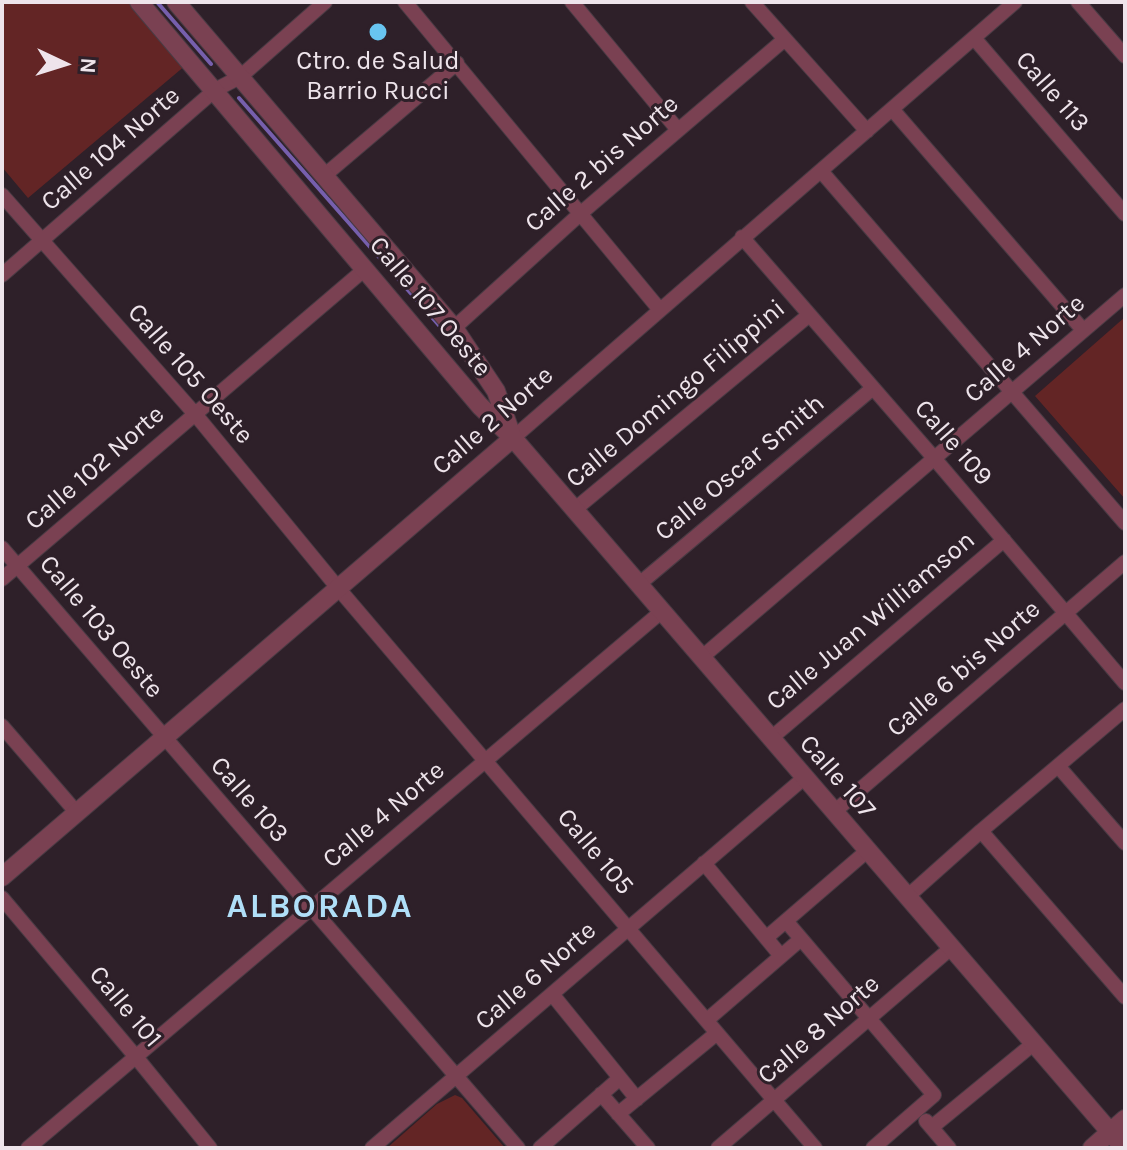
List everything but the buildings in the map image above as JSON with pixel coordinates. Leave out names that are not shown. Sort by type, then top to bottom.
[{"type":"street","name":"Calle 107 Oeste","points":[[139,2],[480,406],[513,438]]},
{"type":"street","name":"Calle 107 Oeste","points":[[176,2],[454,328],[496,391],[513,438]]},
{"type":"street","points":[[240,77],[325,2]]},
{"type":"street","points":[[405,2],[660,310]]},
{"type":"street","points":[[572,2],[678,130]]},
{"type":"street","points":[[752,2],[867,131]]},
{"type":"street","points":[[769,21],[770,2]]},
{"type":"street","name":"Calle 2 Norte","points":[[2,877],[1015,2]]},
{"type":"street","points":[[1078,2],[1125,56]]},
{"type":"street","name":"Calle 113","points":[[974,38],[1125,214]]},
{"type":"street","name":"Calle 2 bis Norte","points":[[454,328],[580,214],[785,39]]},
{"type":"street","points":[[325,175],[457,63]]},
{"type":"street","name":"Calle 104 Norte","points":[[2,275],[215,90],[240,77]]},
{"type":"street","points":[[892,109],[1083,330]]},
{"type":"street","points":[[821,171],[1125,523]]},
{"type":"street","name":"Calle 105 Oeste","points":[[2,195],[195,414],[338,588]]},
{"type":"street","name":"Calle 109","points":[[742,237],[1125,683]]},
{"type":"street","name":"Calle 102 Norte","points":[[2,579],[365,269]]},
{"type":"street","name":"Calle 4 Norte","points":[[701,658],[1125,295]]},
{"type":"street","name":"Calle Domingo Filippini","points":[[574,510],[809,315]]},
{"type":"street","name":"Calle Oscar Smith","points":[[638,585],[873,388]]},
{"type":"street","name":"Calle 107","points":[[513,438],[1124,1148]]},
{"type":"street","name":"Calle Juan Williamson","points":[[770,739],[1004,540]]},
{"type":"street","name":"Calle 103 Oeste","points":[[2,548],[164,738]]},
{"type":"street","name":"Calle 6 bis Norte","points":[[834,812],[1125,562]]},
{"type":"street","name":"Calle 105","points":[[338,588],[815,1148]]},
{"type":"street","name":"Calle 4 Norte","points":[[28,1148],[661,612]]},
{"type":"street","points":[[907,897],[1125,709]]},
{"type":"street","points":[[2,726],[77,813]]},
{"type":"street","name":"Calle 103","points":[[164,738],[518,1148]]},
{"type":"street","points":[[1058,766],[1125,843]]},
{"type":"street","name":"Calle 6 Norte","points":[[372,1148],[804,778]]},
{"type":"street","points":[[981,831],[1125,997]]},
{"type":"street","points":[[766,938],[867,851]]},
{"type":"street","points":[[704,863],[781,956]]},
{"type":"street","name":"Calle 101","points":[[2,898],[210,1148]]},
{"type":"street","points":[[786,921],[934,1095],[873,1148]]},
{"type":"street","points":[[707,1020],[801,939]]},
{"type":"street","name":"Calle 8 Norte","points":[[718,1148],[951,948]]},
{"type":"street","points":[[552,994],[637,1099]]},
{"type":"street","points":[[618,1114],[717,1033]]},
{"type":"street","points":[[932,1127],[1033,1044]]},
{"type":"street","points":[[540,1148],[620,1078]]},
{"type":"street","points":[[601,1094],[648,1148]]},
{"type":"street","points":[[916,1111],[949,1148]]},
{"type":"street","points":[[1092,1148],[1125,1119]]},
{"type":"shaded area","points":[[2,2],[131,2],[186,65],[28,198],[2,167]]},
{"type":"shaded area","points":[[1125,317],[1125,499],[1035,396]]},
{"type":"shaded area","points":[[455,1095],[462,1098],[505,1148],[387,1148],[437,1104]]},
{"type":"waterway","points":[[157,2],[211,64]]},
{"type":"waterway","points":[[239,98],[451,339]]},
{"type":"place","name":"Ctro. de Salud Barrio Rucci","points":[[378,32]]},
{"type":"district","name":"ALBORADA","points":[[320,907]]}]
